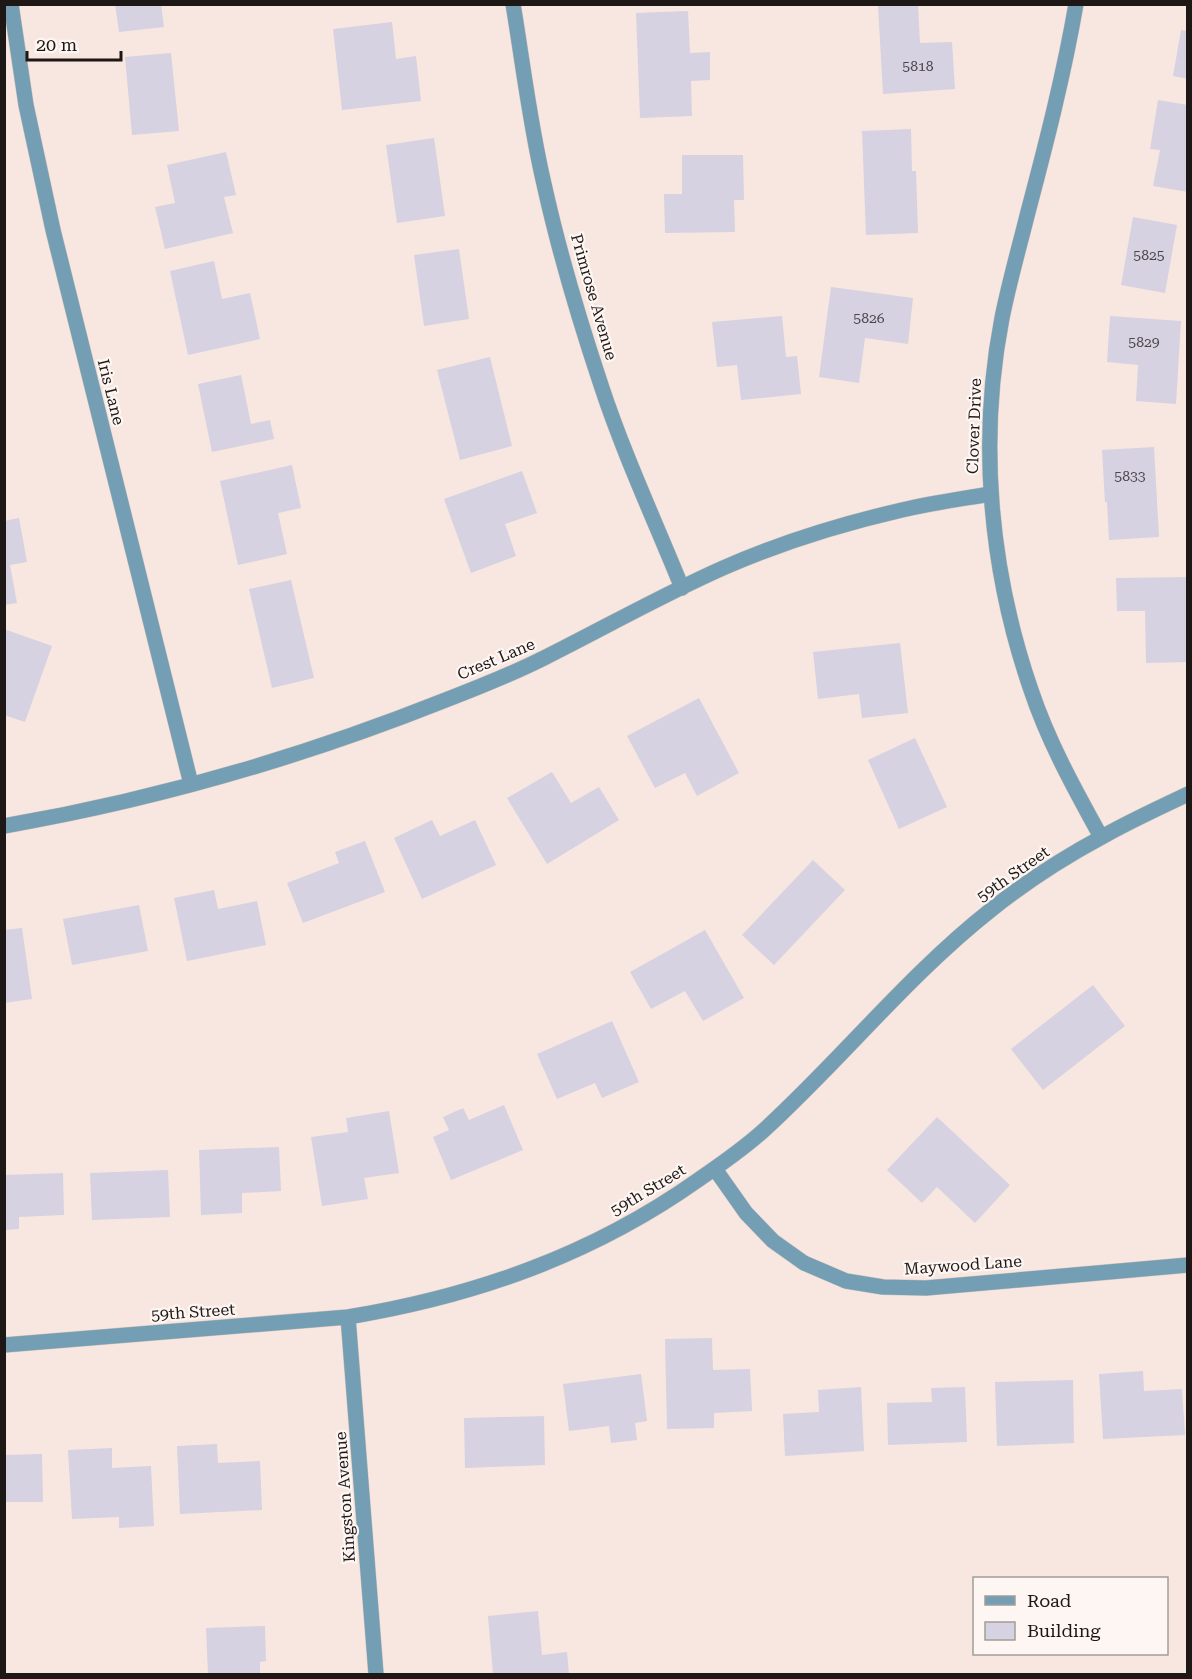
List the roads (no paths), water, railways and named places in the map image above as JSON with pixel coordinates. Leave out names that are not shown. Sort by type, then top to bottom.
[{"type":"street","name":"Iris Lane","points":[[11,4],[26,105],[50,219],[191,784]]},
{"type":"street","name":"Primrose Avenue","points":[[513,4],[531,121],[544,184],[567,271],[621,442],[682,588]]},
{"type":"street","name":"Clover Drive","points":[[1076,4],[1045,147],[1002,319],[994,370],[991,411],[990,494],[994,536],[1007,606],[1031,691],[1076,793],[1101,837]]},
{"type":"street","name":"Crest Lane","points":[[4,826],[191,784],[333,741],[442,702],[541,660],[682,588],[740,561],[794,540],[904,509],[990,494]]},
{"type":"street","name":"59th Street","points":[[4,1345],[348,1317],[389,1311],[457,1294],[562,1257],[635,1221],[677,1195],[716,1169],[761,1133],[826,1071],[926,968],[992,909],[1036,877],[1101,837],[1188,794]]},
{"type":"street","name":"Maywood Lane","points":[[716,1169],[746,1213],[773,1241],[804,1263],[846,1281],[883,1287],[926,1288],[1188,1265]]},
{"type":"street","name":"Kingston Avenue","points":[[348,1317],[376,1674]]}]
